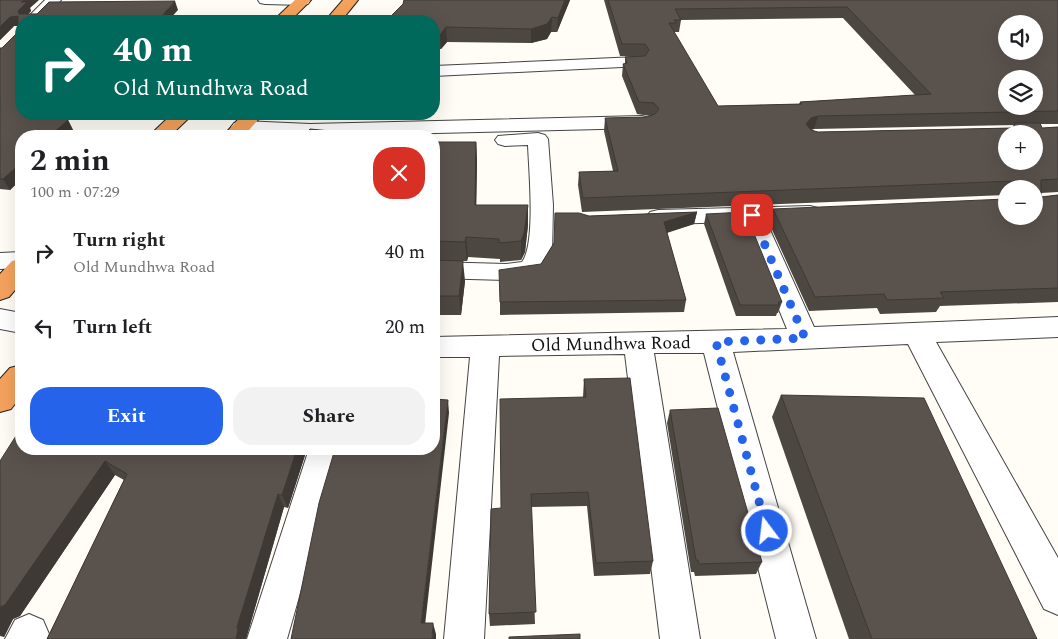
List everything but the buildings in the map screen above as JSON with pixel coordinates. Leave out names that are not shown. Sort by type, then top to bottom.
[{"type":"highway","points":[[288,15],[303,0]]},
{"type":"highway","points":[[338,15],[351,0]]},
{"type":"highway","points":[[166,130],[176,120]]},
{"type":"highway","points":[[0,291],[15,274]]},
{"type":"highway","points":[[0,400],[15,383]]},
{"type":"street","points":[[38,15],[54,0]]},
{"type":"street","points":[[266,0],[303,0]]},
{"type":"street","points":[[440,70],[637,62]]},
{"type":"street","points":[[243,126],[310,130],[645,122]]},
{"type":"street","points":[[440,141],[538,139],[542,205],[540,255],[530,269],[506,272],[440,270]]},
{"type":"street","points":[[636,218],[835,211]]},
{"type":"street","points":[[752,215],[805,338]]},
{"type":"street","points":[[0,261],[15,260]]},
{"type":"street","points":[[0,319],[15,322]]},
{"type":"street","name":"Old Mundhwa Road","points":[[440,347],[716,342],[1058,327]]},
{"type":"street","points":[[917,333],[1058,596]]},
{"type":"street","points":[[716,342],[796,639]]},
{"type":"street","points":[[638,344],[680,639]]},
{"type":"street","points":[[464,639],[485,346]]},
{"type":"street","points":[[268,639],[323,455]]},
{"type":"route","points":[[752,215],[805,338],[716,342],[767,531]]}]
